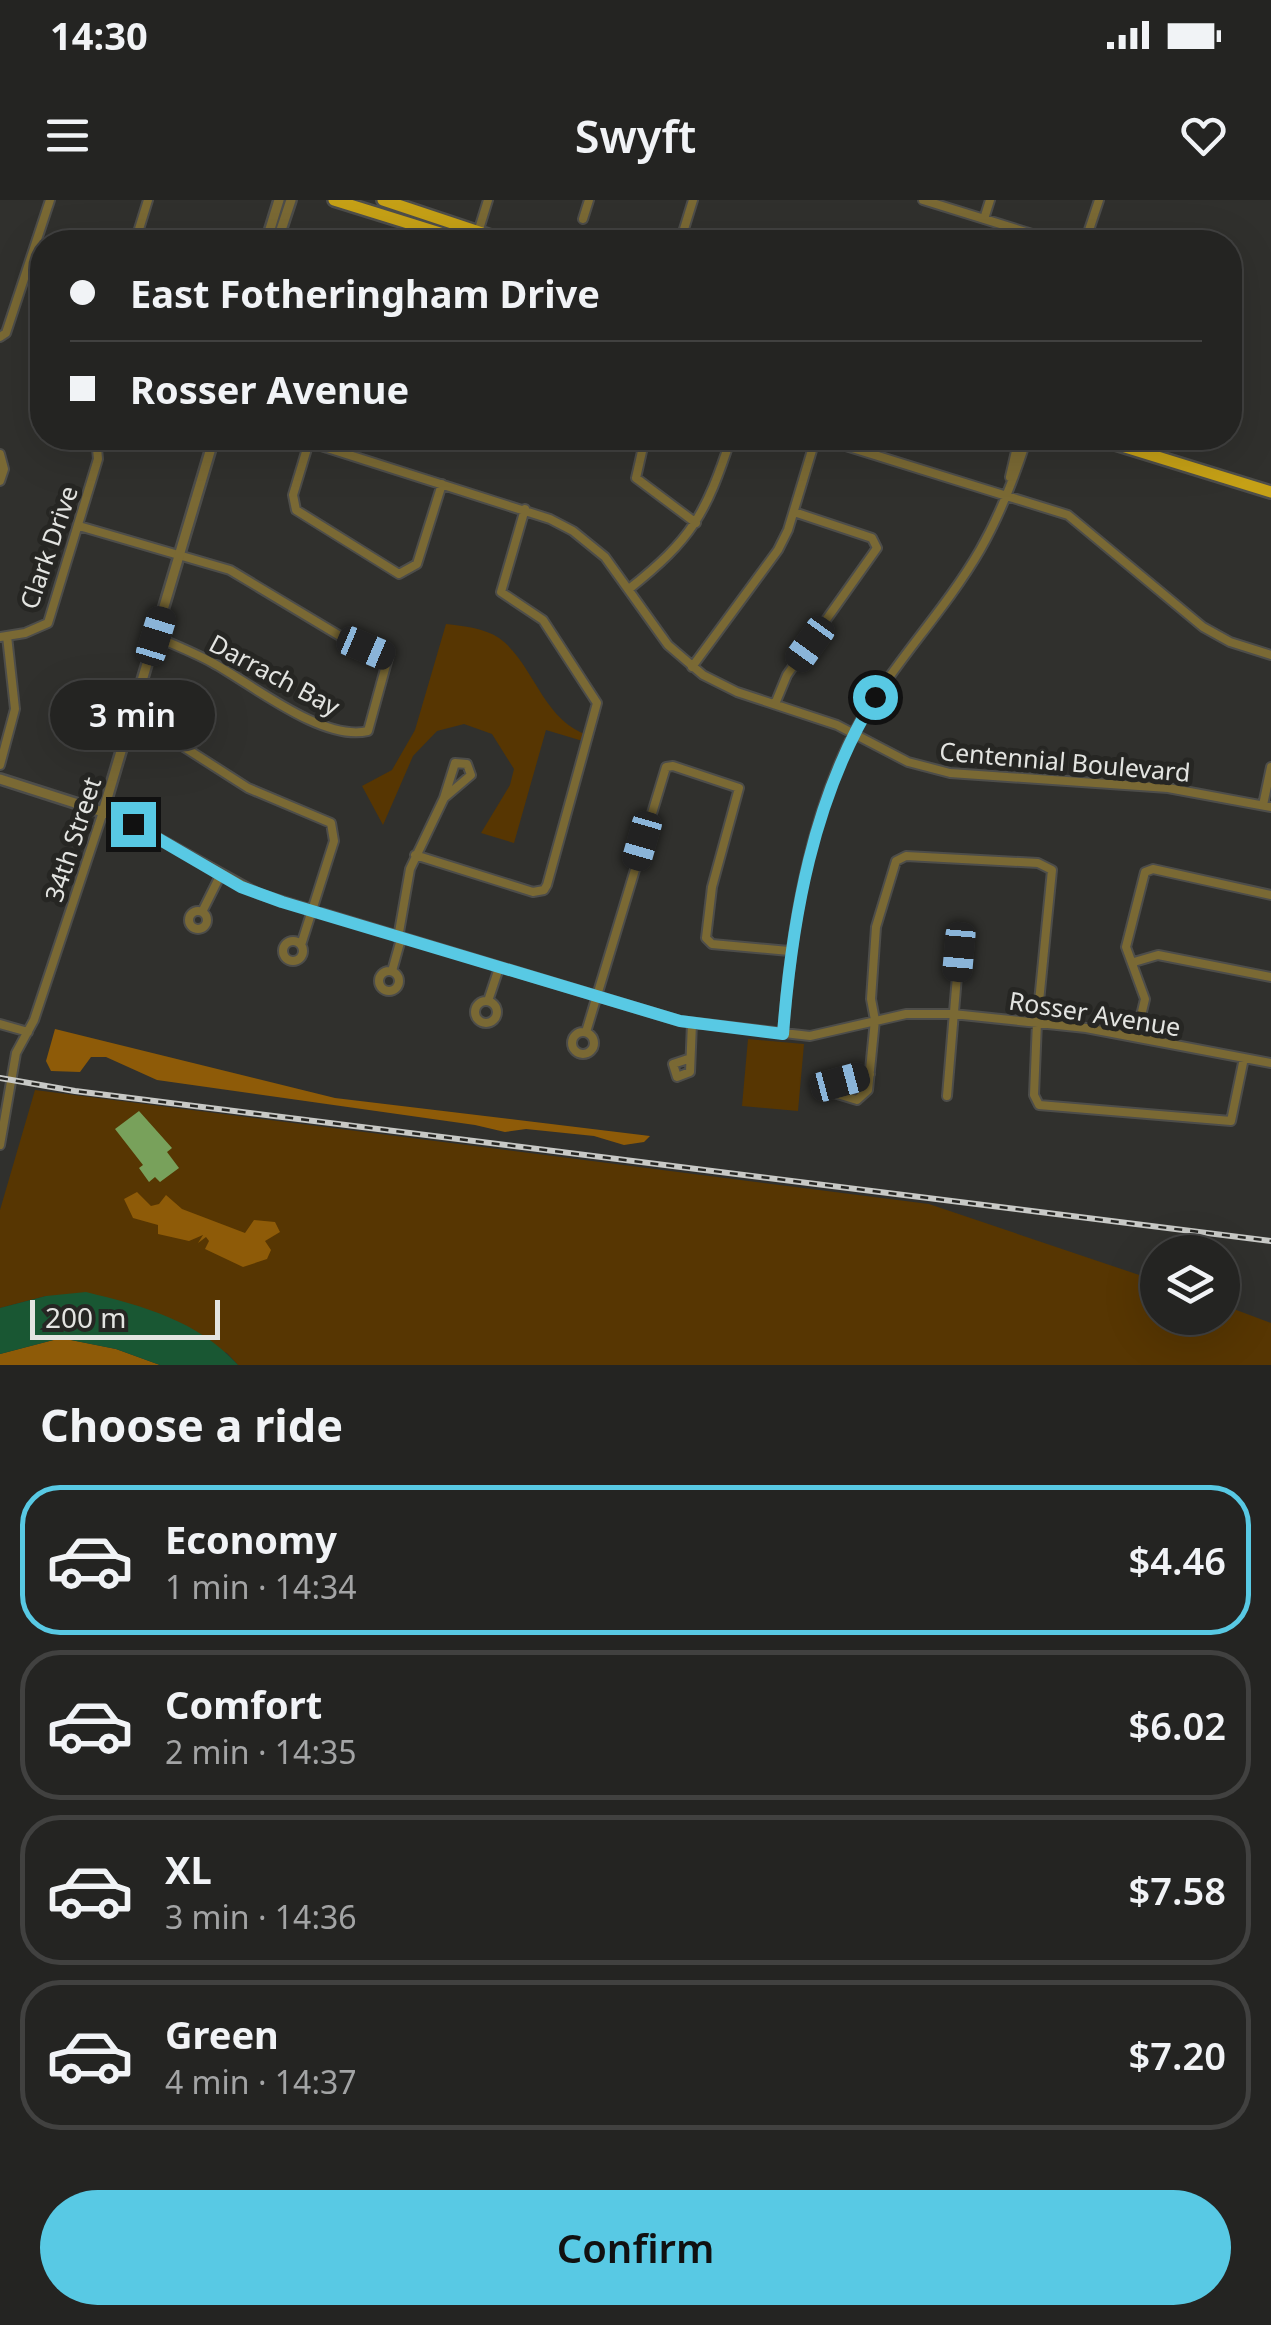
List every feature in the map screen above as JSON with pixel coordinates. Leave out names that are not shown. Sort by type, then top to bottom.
[{"type":"main road","points":[[334,200],[442,230]]},
{"type":"main road","points":[[384,200],[453,230]]},
{"type":"main road","points":[[1135,450],[1271,492]]},
{"type":"street","points":[[40,230],[50,200]]},
{"type":"street","points":[[139,230],[148,200]]},
{"type":"street","points":[[270,230],[279,200]]},
{"type":"street","points":[[281,230],[291,200]]},
{"type":"street","points":[[477,230],[488,200]]},
{"type":"street","points":[[583,219],[589,200]]},
{"type":"street","points":[[684,230],[693,200]]},
{"type":"street","points":[[923,200],[1019,230]]},
{"type":"street","points":[[984,219],[990,200]]},
{"type":"street","points":[[1089,230],[1099,200]]},
{"type":"street","points":[[0,337],[6,333],[30,260]]},
{"type":"street","name":"Clark Drive","points":[[3,636],[26,633],[48,623],[98,459],[97,450]]},
{"type":"street","name":"34th Street","points":[[0,1146],[19,1046],[28,1032],[102,812],[210,450]]},
{"type":"street","points":[[307,450],[293,495],[296,510],[398,574],[418,564],[442,484]]},
{"type":"street","name":"Centennial Boulevard","points":[[334,450],[550,518],[582,537],[604,557],[662,637],[692,667],[726,688],[854,733],[908,762],[940,772],[1168,788],[1267,806]]},
{"type":"street","points":[[642,450],[636,478],[696,524]]},
{"type":"street","points":[[629,589],[669,557],[696,524],[715,487],[727,450]]},
{"type":"street","points":[[692,667],[778,550],[812,450]]},
{"type":"street","points":[[859,450],[1076,520],[1211,632],[1271,655]]},
{"type":"street","points":[[1010,482],[1017,450]]},
{"type":"street","points":[[783,1034],[789,951],[804,878],[838,766],[854,733],[979,552],[1023,450]]},
{"type":"street","points":[[0,454],[4,469],[0,481]]},
{"type":"street","points":[[415,855],[533,892],[547,886],[597,703],[543,620],[501,592],[525,510]]},
{"type":"street","points":[[776,704],[787,675],[878,548],[872,538],[794,512]]},
{"type":"street","points":[[78,526],[179,555]]},
{"type":"street","name":"Darrach Bay","points":[[156,636],[212,662],[279,704],[351,735],[368,731],[388,658],[344,639],[230,570],[179,555]]},
{"type":"street","points":[[0,765],[15,709],[3,636]]},
{"type":"street","points":[[130,722],[162,733],[248,788],[331,823],[334,842],[300,945]]},
{"type":"street","points":[[392,972],[415,855],[444,798],[455,764],[467,764],[471,775],[444,798]]},
{"type":"street","points":[[586,1032],[661,774],[666,768],[673,766],[739,788],[712,887],[706,938],[712,944],[789,951]]},
{"type":"street","points":[[1267,806],[1271,767]]},
{"type":"street","name":"Rosser Avenue","points":[[0,779],[133,824],[220,876],[259,894],[596,998],[692,1023],[783,1034],[828,1034],[906,1014],[953,1014],[1036,1022],[1271,1063]]},
{"type":"street","points":[[870,1074],[840,1082],[834,1093],[841,1098],[861,1099],[868,1090],[870,1074],[875,1020],[871,998],[876,927],[896,861],[906,856],[1038,863],[1052,870],[1036,1022],[1034,1095],[1040,1104],[1224,1122],[1234,1116],[1244,1058]]},
{"type":"street","points":[[1136,1038],[1146,998],[1127,938],[1146,872],[1152,869],[1271,895]]},
{"type":"street","points":[[202,912],[220,876]]},
{"type":"street","points":[[947,1096],[959,952]]},
{"type":"street","points":[[1134,962],[1158,955],[1271,977]]},
{"type":"street","points":[[488,1001],[499,968]]},
{"type":"street","points":[[688,1059],[692,1023]]},
{"type":"street","points":[[0,1024],[28,1032]]},
{"type":"shaded area","points":[[446,624],[499,638],[560,717],[588,735],[586,742],[546,730],[514,843],[481,833],[510,785],[514,769],[492,734],[464,724],[437,731],[413,756],[383,825],[362,786],[392,770],[415,730]]},
{"type":"shaded area","points":[[55,1029],[335,1098],[650,1136],[644,1142],[624,1145],[594,1136],[526,1129],[505,1132],[157,1080],[106,1057],[91,1057],[80,1072],[51,1071],[46,1061]]},
{"type":"shaded area","points":[[748,1039],[804,1044],[798,1111],[742,1106]]},
{"type":"shaded area","points":[[35,1090],[929,1204],[1140,1275],[1140,1335],[1240,1335],[1240,1311],[1271,1323],[1271,1365],[238,1365],[227,1353],[46,1296],[0,1308],[0,1210]]},
{"type":"shaded area","points":[[137,1192],[151,1206],[159,1204],[166,1195],[182,1209],[245,1233],[254,1220],[275,1222],[280,1232],[265,1241],[271,1250],[267,1259],[243,1267],[205,1249],[209,1241],[206,1237],[198,1243],[203,1235],[189,1241],[158,1234],[158,1225],[133,1218],[124,1199]]},
{"type":"shaded area","points":[[86,1292],[148,1309],[187,1326],[238,1365],[160,1365],[116,1349],[61,1338],[0,1354],[0,1308],[46,1296]]},
{"type":"shaded area","points":[[61,1338],[116,1349],[160,1365],[0,1365],[0,1354]]},
{"type":"building","points":[[139,1111],[172,1148],[167,1152],[179,1168],[160,1182],[155,1177],[149,1182],[139,1168],[143,1165],[115,1129]]},
{"type":"railway","points":[[0,1078],[75,1091],[1271,1241]]},
{"type":"route","points":[[133,824],[241,887],[282,902],[680,1021],[783,1034],[789,951],[804,878],[838,766],[875,697]]}]
